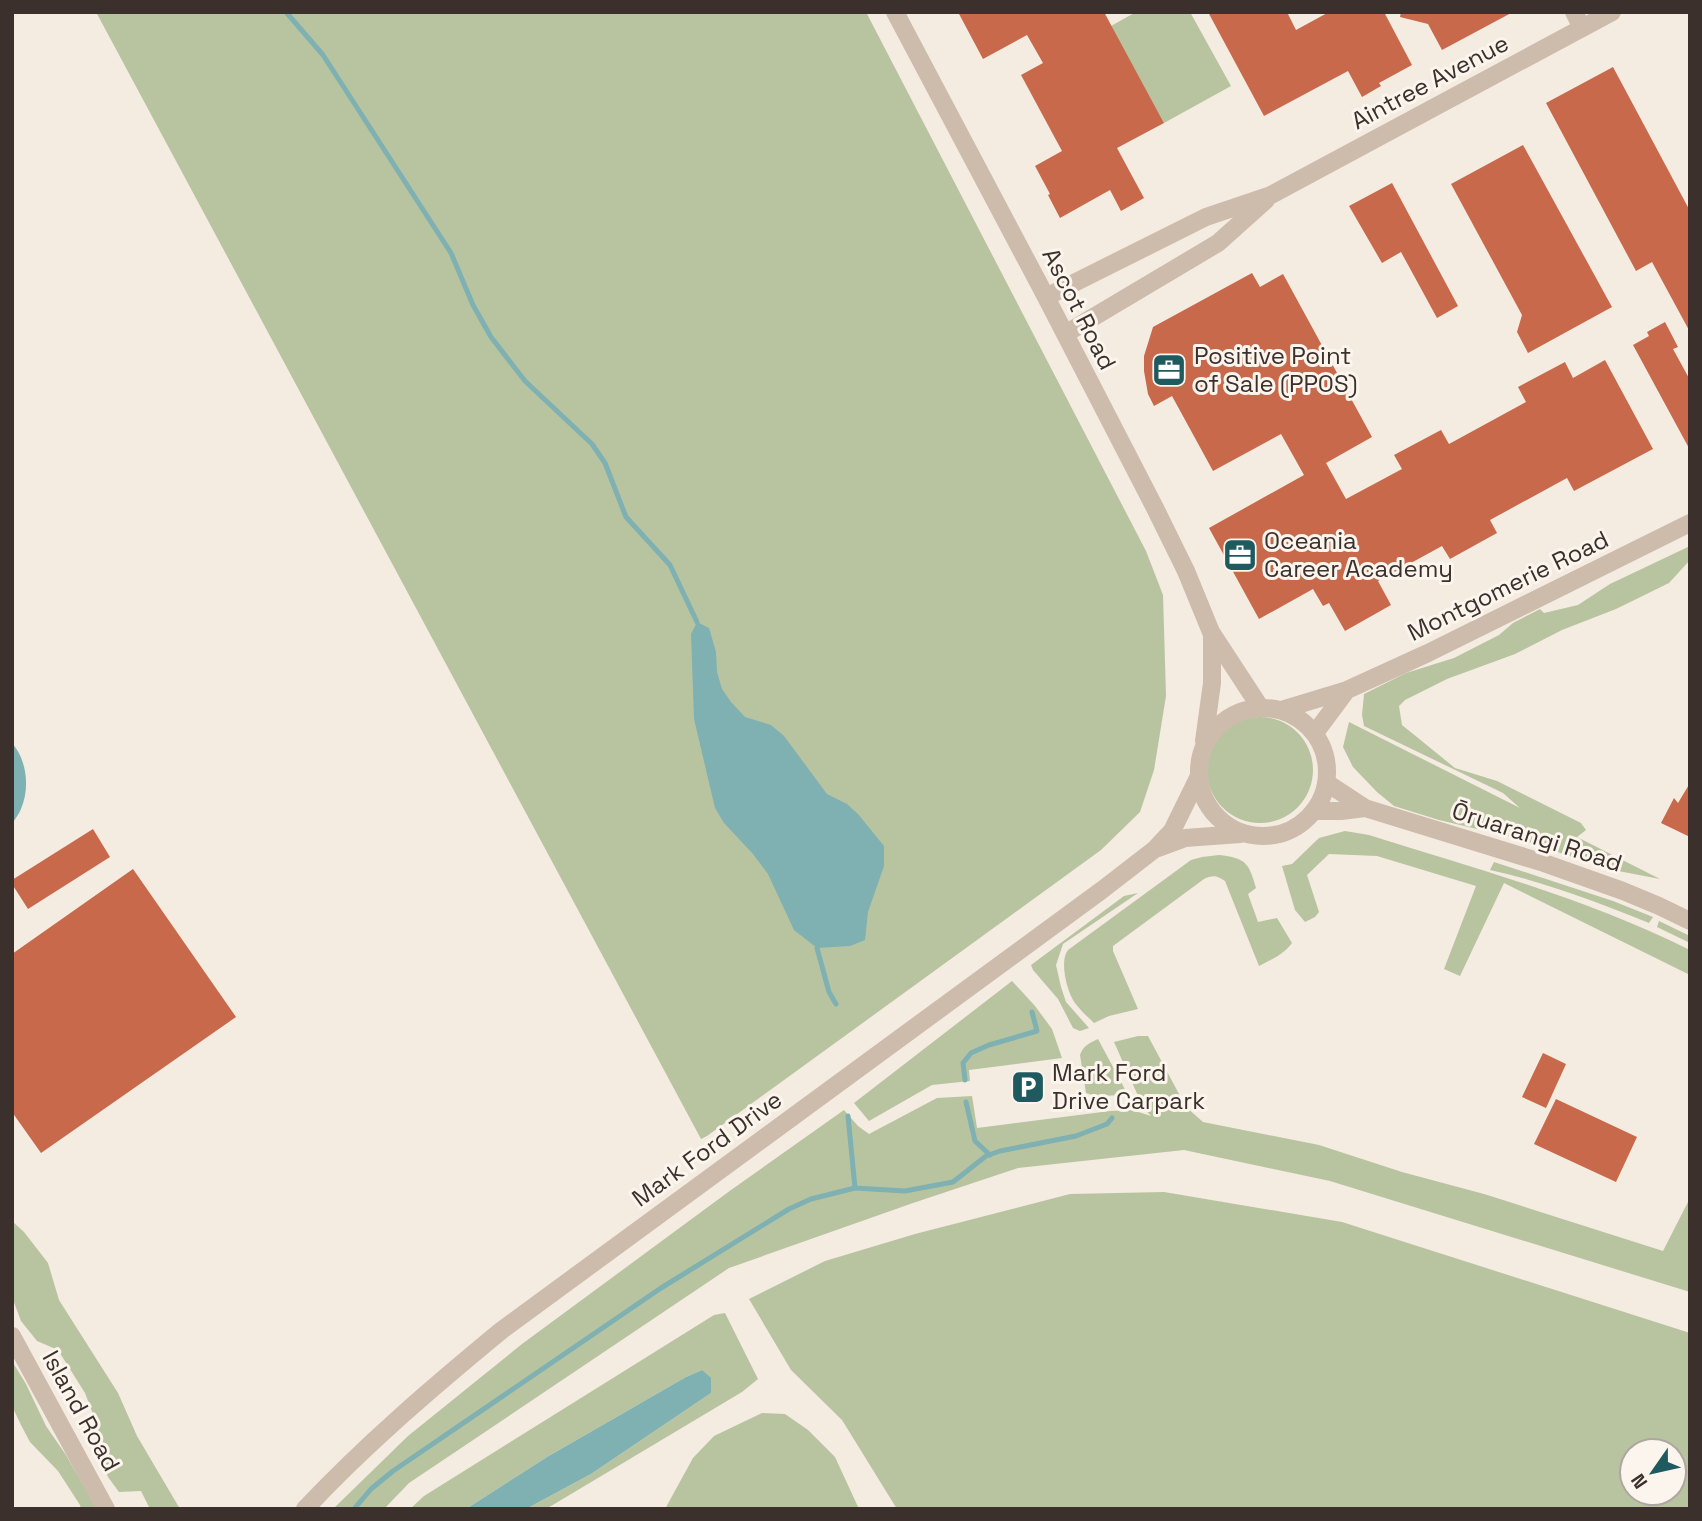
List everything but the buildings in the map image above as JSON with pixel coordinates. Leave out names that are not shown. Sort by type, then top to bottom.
[{"type":"street","name":"Ascot Road","points":[[895,12],[1065,334],[1186,571],[1212,632],[1260,707]]},
{"type":"street","name":"Aintree Avenue","points":[[1046,297],[1206,217],[1271,195],[1578,20],[1612,12]]},
{"type":"street","name":"Aintree Avenue","points":[[1065,334],[1218,243],[1271,195]]},
{"type":"street","name":"Montgomerie Road","points":[[1281,710],[1347,690],[1429,653],[1690,523]]},
{"type":"street","name":"Ascot Road","points":[[1204,745],[1212,683],[1212,632]]},
{"type":"street","name":"Montgomerie Road","points":[[1315,733],[1347,690]]},
{"type":"street","points":[[1260,707],[1281,710],[1300,719],[1315,733],[1327,765],[1327,783],[1315,811],[1292,830],[1264,837],[1243,834],[1226,825],[1212,812],[1203,796],[1198,778],[1204,745],[1217,725],[1237,712],[1260,707]]},
{"type":"street","name":"Mark Ford Drive","points":[[306,1509],[425,1394],[502,1330],[1155,849],[1172,831],[1198,778]]},
{"type":"street","name":"Ōruarangi Road","points":[[1327,783],[1365,808],[1557,868],[1623,891],[1690,921]]},
{"type":"street","name":"Ōruarangi Road","points":[[1315,811],[1365,808]]},
{"type":"street","name":"Mark Ford Drive","points":[[1155,849],[1185,838],[1243,834]]},
{"type":"street","name":"Island Road","points":[[12,1336],[106,1509]]},
{"type":"green space","points":[[96,12],[866,12],[1146,551],[1163,595],[1166,696],[1154,770],[1140,812],[1101,850],[701,1139]]},
{"type":"green space","points":[[1136,12],[1190,12],[1231,86],[1164,123],[1111,26]]},
{"type":"green space","points":[[1690,546],[1690,560],[1669,583],[1616,609],[1562,630],[1515,654],[1447,679],[1405,700],[1399,706],[1402,725],[1455,768],[1497,781],[1581,823],[1586,830],[1577,837],[1660,879],[1613,870],[1511,837],[1394,806],[1353,767],[1343,747],[1349,722],[1520,808],[1503,793],[1364,726],[1364,694],[1406,673],[1454,658],[1499,635],[1513,623],[1540,609],[1544,613],[1578,605],[1610,584]]},
{"type":"green space","points":[[1260,717],[1280,721],[1298,732],[1309,750],[1313,770],[1309,790],[1298,808],[1280,819],[1260,823],[1240,819],[1222,808],[1211,790],[1207,770],[1211,750],[1222,732],[1240,721]]},
{"type":"green space","points":[[1345,831],[1369,835],[1491,873],[1612,915],[1690,950],[1690,975],[1504,883],[1460,976],[1444,969],[1476,886],[1377,856],[1329,854],[1307,875],[1319,912],[1305,922],[1295,910],[1282,866],[1292,864],[1319,838]]},
{"type":"green space","points":[[1219,855],[1245,863],[1256,888],[1248,894],[1258,922],[1277,918],[1292,943],[1281,954],[1259,966],[1225,881],[1212,876],[1204,879],[1113,946],[1138,1009],[1109,1016],[1094,1023],[1077,1006],[1069,992],[1064,969],[1068,950],[1191,860]]},
{"type":"green space","points":[[1494,862],[1653,917],[1649,923],[1551,887],[1490,870]]},
{"type":"green space","points":[[1138,893],[1063,944],[1056,965],[1061,987],[1066,1002],[1089,1028],[1080,1031],[1073,1028],[1058,999],[1031,965],[1124,896]]},
{"type":"green space","points":[[1659,921],[1690,936],[1690,943],[1657,927]]},
{"type":"green space","points":[[1012,981],[1052,1029],[1062,1058],[969,1070],[970,1081],[932,1085],[869,1121],[854,1103]]},
{"type":"green space","points":[[1148,1036],[1186,1107],[1203,1122],[1319,1145],[1663,1251],[1690,1198],[1690,1292],[1330,1181],[1184,1150],[1018,1168],[729,1268],[409,1483],[384,1509],[333,1509],[408,1436],[522,1344],[844,1110],[869,1134],[937,1098],[972,1096],[977,1128],[1110,1111],[1132,1110],[1151,1116],[1143,1107],[1114,1042]]},
{"type":"green space","points":[[1098,1039],[1128,1095],[1095,1096],[1086,1093],[1080,1055],[1087,1045]]},
{"type":"green space","points":[[1164,1192],[1342,1222],[1690,1333],[1690,1509],[897,1509],[842,1420],[791,1370],[749,1299],[825,1261],[915,1234],[1070,1194]]},
{"type":"green space","points":[[12,1221],[48,1263],[59,1300],[118,1393],[137,1436],[180,1509],[150,1509],[141,1491],[119,1492],[108,1477],[98,1452],[96,1422],[85,1393],[58,1350],[37,1341],[21,1321],[12,1297]]},
{"type":"green space","points":[[725,1313],[758,1379],[742,1392],[546,1509],[526,1509],[591,1474],[711,1393],[702,1370],[547,1457],[466,1509],[410,1509],[424,1496],[714,1315]]},
{"type":"green space","points":[[12,1361],[46,1426],[97,1509],[81,1509],[58,1471],[30,1442],[12,1406]]},
{"type":"green space","points":[[762,1413],[785,1414],[808,1430],[835,1457],[859,1509],[665,1509],[693,1458],[714,1436]]},
{"type":"water","points":[[697,622],[709,628],[722,689],[731,702],[745,717],[771,725],[784,736],[827,794],[847,804],[858,814],[884,846],[884,866],[868,912],[865,940],[850,946],[817,948],[794,930],[768,874],[724,823],[715,808],[694,719],[691,634]]},
{"type":"water","points":[[12,743],[24,766],[26,792],[21,809],[12,824]]},
{"type":"water","points":[[702,1370],[711,1378],[711,1393],[591,1474],[526,1509],[466,1509],[547,1457]]},
{"type":"waterway","points":[[286,12],[323,55],[451,253],[473,305],[491,337],[525,381],[592,444],[605,463],[626,517],[670,565],[697,622]]},
{"type":"waterway","points":[[817,948],[829,992],[836,1004]]},
{"type":"waterway","points":[[965,1080],[963,1063],[971,1053],[1037,1031],[1032,1012]]},
{"type":"waterway","points":[[966,1102],[975,1141],[990,1155]]},
{"type":"waterway","points":[[848,1116],[855,1188]]},
{"type":"waterway","points":[[354,1509],[371,1489],[393,1471],[661,1288],[789,1209],[811,1199],[855,1188],[905,1191],[953,1182],[986,1156],[1076,1136],[1107,1124],[1112,1118]]},
{"type":"place","name":"Positive Point of Sale (PPOS)","points":[[1169,370]]},
{"type":"place","name":"Oceania Career Academy","points":[[1240,555]]},
{"type":"place","name":"Mark Ford Drive Carpark","points":[[1028,1087]]}]
